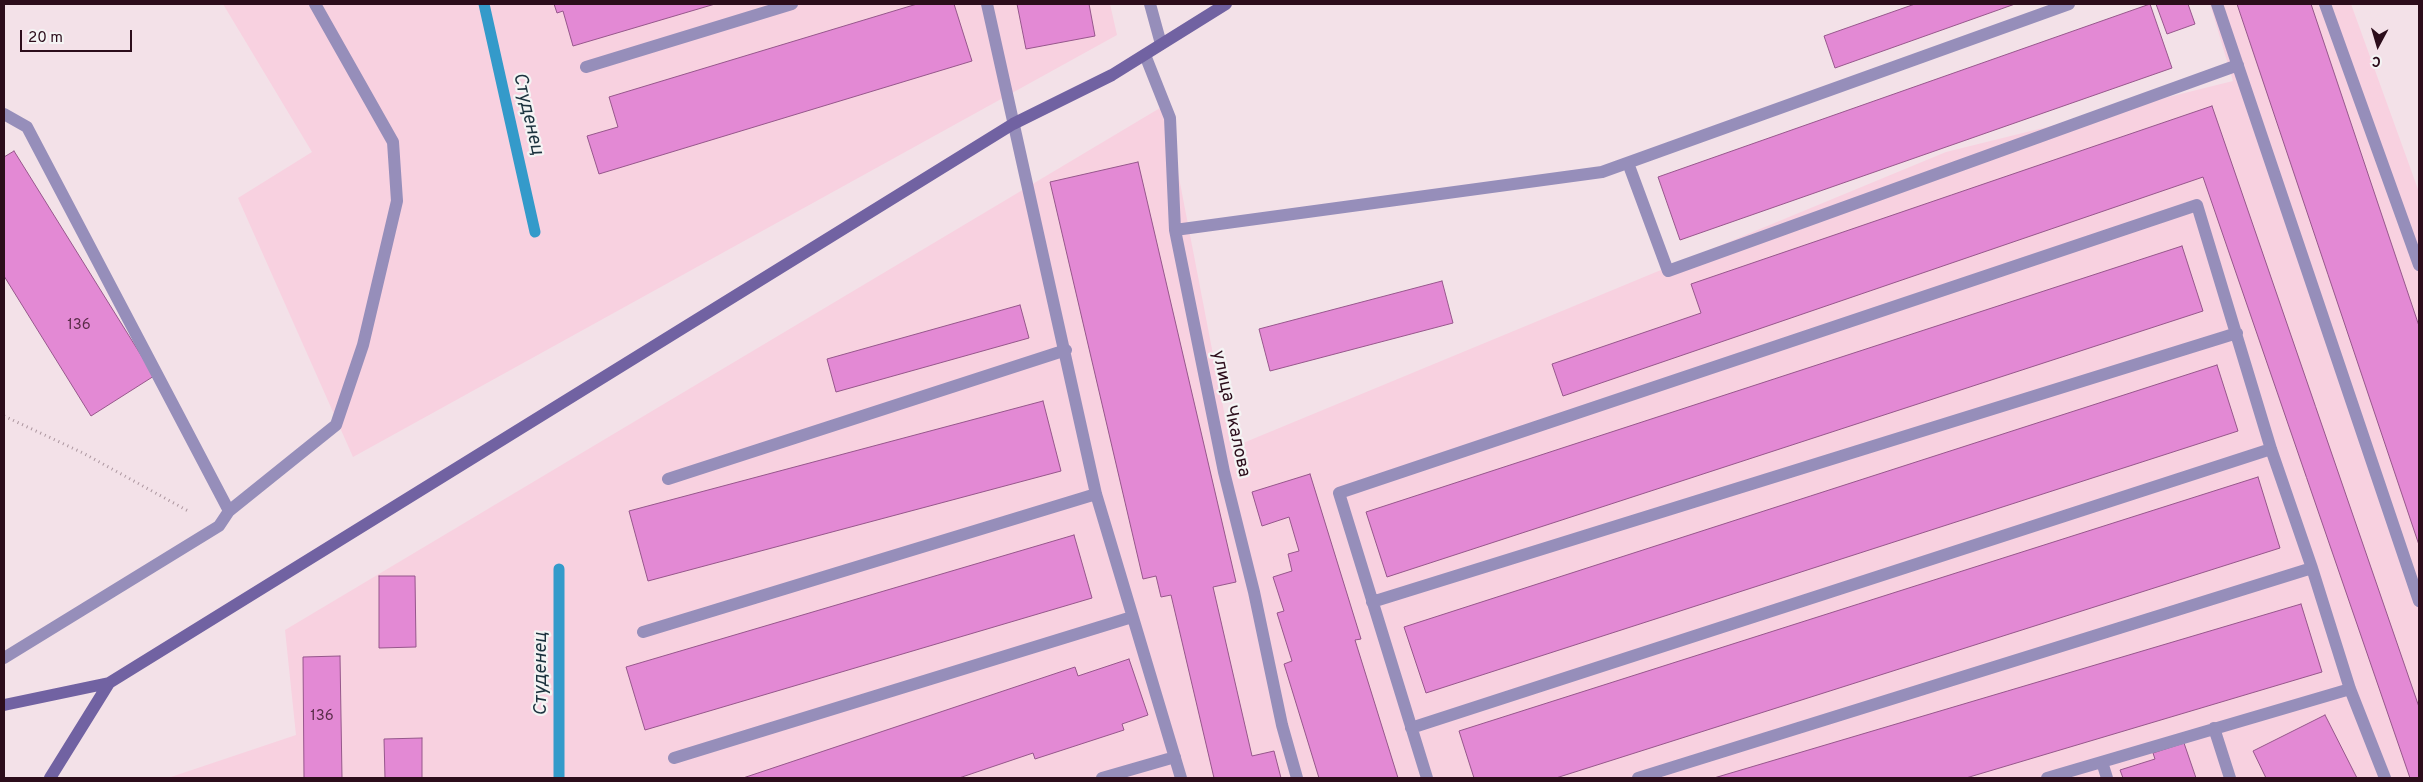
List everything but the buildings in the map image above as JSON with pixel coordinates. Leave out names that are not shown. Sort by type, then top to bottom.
[{"type":"main road","points":[[4,705],[108,683],[1013,124],[1112,75],[1226,4]]},
{"type":"main road","points":[[50,778],[108,683]]},
{"type":"street","points":[[4,658],[220,526],[228,511],[336,426],[363,345],[397,201],[393,142],[315,4]]},
{"type":"street","points":[[586,67],[792,4]]},
{"type":"street","points":[[987,4],[1066,350],[1096,494],[1181,778]]},
{"type":"street","points":[[1150,4],[1161,44]]},
{"type":"street","points":[[1175,230],[1602,172],[2068,4]]},
{"type":"street","points":[[2217,4],[2419,601]]},
{"type":"street","points":[[2325,4],[2419,265]]},
{"type":"street","name":"улица Чкалова","points":[[1145,54],[1170,118],[1175,230],[1224,472],[1254,592],[1282,725],[1297,778]]},
{"type":"street","points":[[1628,163],[1668,271],[2238,65]]},
{"type":"street","points":[[4,114],[27,127],[228,511]]},
{"type":"street","points":[[1427,778],[1339,493],[2197,204],[2271,449],[2312,568],[2350,689],[2385,778]]},
{"type":"street","points":[[1372,602],[2237,333]]},
{"type":"street","points":[[668,479],[1066,350]]},
{"type":"street","points":[[1411,728],[2271,449]]},
{"type":"street","points":[[643,632],[1096,494]]},
{"type":"street","points":[[1638,778],[2312,568]]},
{"type":"street","points":[[674,758],[1132,617]]},
{"type":"street","points":[[2047,778],[2350,689]]},
{"type":"street","points":[[2214,728],[2230,778]]},
{"type":"street","points":[[1102,778],[1175,757]]},
{"type":"street","points":[[2102,762],[2107,778]]},
{"type":"path","points":[[4,416],[83,454],[191,513],[228,511]]},
{"type":"shaded area","points":[[223,4],[1110,4],[1117,35],[353,457],[238,198],[312,152]]},
{"type":"shaded area","points":[[2210,4],[2351,4],[2419,192],[2419,778],[168,778],[296,735],[285,630],[1165,105],[1231,448],[1946,152],[2233,81]]},
{"type":"waterway","name":"Студенец","points":[[484,4],[535,232]]},
{"type":"waterway","name":"Студенец","points":[[559,569],[559,778]]}]
